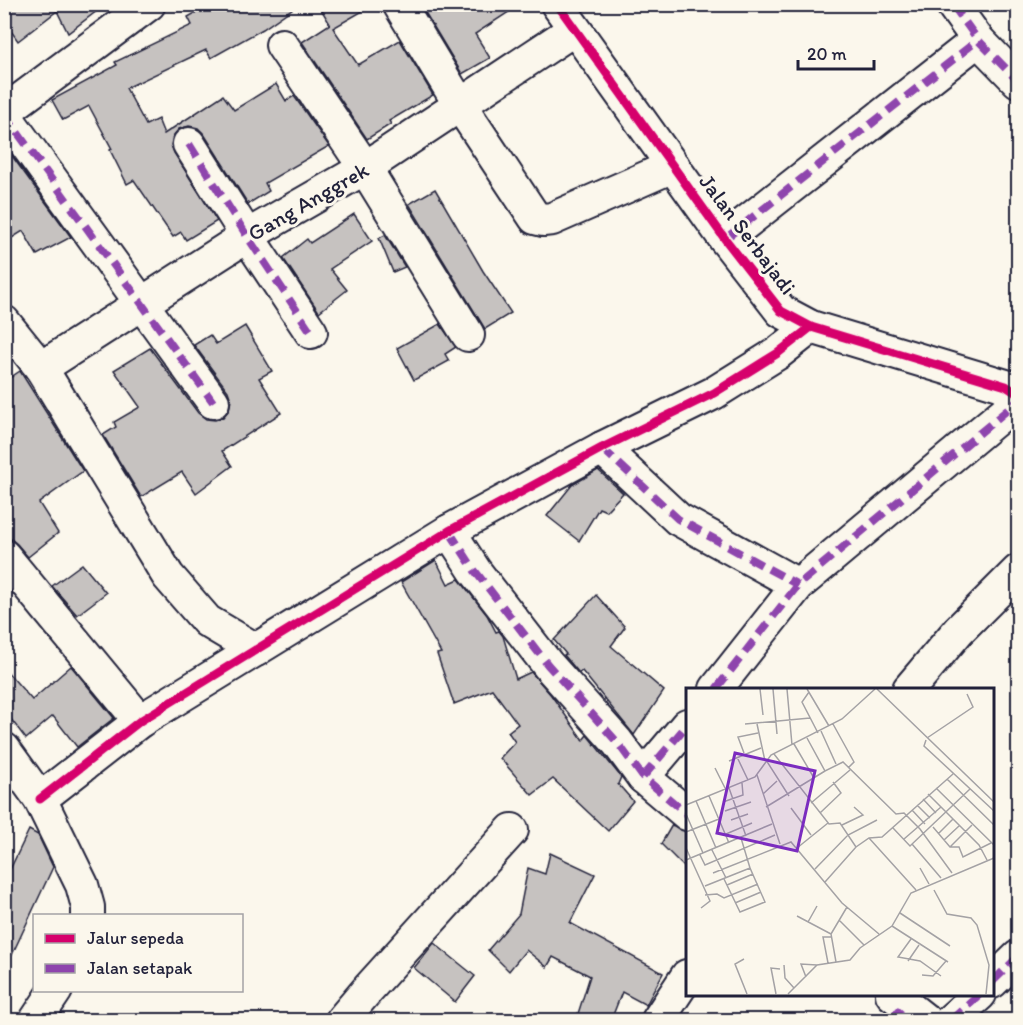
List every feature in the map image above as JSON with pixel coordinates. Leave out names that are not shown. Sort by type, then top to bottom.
[{"type":"street","points":[[149,4],[4,113],[213,402]]},
{"type":"street","points":[[399,4],[460,105],[535,218],[552,219],[672,166]]},
{"type":"street","points":[[952,4],[978,40],[1018,81]]},
{"type":"street","name":"Gang Anggrek","points":[[40,368],[247,236],[365,168],[460,105],[565,17]]},
{"type":"street","name":"Jalan Serbajadi","points":[[565,17],[725,239],[781,311],[811,327],[1015,390]]},
{"type":"street","points":[[725,239],[978,40]]},
{"type":"street","points":[[282,45],[365,168],[468,335]]},
{"type":"street","points":[[189,144],[311,332]]},
{"type":"street","points":[[4,322],[40,368],[168,576],[207,621],[256,650]]},
{"type":"street","points":[[40,799],[140,721],[449,531],[603,448],[714,393],[778,353],[811,327]]},
{"type":"street","points":[[717,688],[798,585],[1015,390]]},
{"type":"street","points":[[603,448],[678,519],[798,585]]},
{"type":"street","points":[[449,531],[475,571],[548,665],[617,742],[643,777],[686,813]]},
{"type":"street","points":[[4,556],[140,721]]},
{"type":"street","points":[[910,688],[959,630],[1018,571]]},
{"type":"street","points":[[643,777],[686,726]]},
{"type":"street","points":[[4,749],[40,799],[82,885],[88,914]]},
{"type":"street","points":[[342,1020],[512,830]]},
{"type":"street","points":[[993,981],[1018,957]]},
{"type":"street","points":[[658,1020],[686,978]]},
{"type":"street","points":[[951,1020],[978,995]]},
{"type":"building","points":[[4,4],[106,4],[68,33],[57,11],[18,41],[4,21]]},
{"type":"building","points":[[211,4],[299,4],[263,29],[211,58],[206,50],[126,88],[146,125],[158,119],[164,134],[223,95],[234,110],[276,84],[286,101],[294,96],[329,146],[265,183],[269,191],[248,204],[204,134],[198,128],[189,126],[179,129],[173,136],[171,145],[174,153],[217,221],[186,240],[181,232],[173,237],[134,180],[127,184],[110,150],[112,149],[89,106],[63,120],[52,100],[117,65],[115,62],[192,25],[188,17]]},
{"type":"building","points":[[318,4],[375,4],[333,28],[358,65],[400,40],[433,95],[389,121],[391,124],[367,139],[302,42],[330,24]]},
{"type":"building","points":[[420,4],[521,4],[475,34],[490,58],[462,74]]},
{"type":"building","points":[[4,145],[71,237],[37,255],[23,231],[4,243]]},
{"type":"building","points":[[435,189],[483,271],[511,313],[485,329],[409,204]]},
{"type":"building","points":[[354,214],[372,241],[330,269],[347,290],[319,312],[283,258],[307,239],[310,243]]},
{"type":"building","points":[[385,235],[405,267],[393,272],[379,238]]},
{"type":"building","points":[[440,324],[456,347],[445,354],[449,361],[414,380],[397,348]]},
{"type":"building","points":[[245,326],[272,371],[259,378],[281,413],[222,451],[232,466],[196,493],[182,472],[141,497],[103,435],[116,427],[114,422],[140,407],[114,370],[150,348],[198,413],[206,419],[215,420],[223,417],[229,410],[231,400],[228,391],[194,345],[210,335],[216,344]]},
{"type":"building","points":[[20,371],[83,471],[39,503],[58,533],[28,557],[11,539],[4,538],[4,382]]},
{"type":"building","points":[[598,470],[623,493],[606,511],[599,508],[579,541],[547,516],[572,485]]},
{"type":"building","points":[[436,560],[448,584],[459,579],[487,615],[496,632],[499,631],[503,636],[516,679],[531,672],[551,695],[583,740],[587,735],[621,777],[618,784],[633,801],[608,831],[553,779],[532,795],[500,758],[515,742],[508,732],[518,724],[492,689],[454,704],[437,654],[441,653],[401,582]]},
{"type":"building","points":[[82,564],[106,593],[77,615],[52,586]]},
{"type":"building","points":[[596,595],[625,627],[611,646],[664,691],[634,735],[582,671],[579,673],[554,640]]},
{"type":"building","points":[[71,666],[114,718],[77,747],[53,716],[26,739],[4,710],[4,668],[32,700]]},
{"type":"building","points":[[672,825],[686,832],[686,869],[661,844]]},
{"type":"building","points":[[29,830],[38,835],[53,867],[4,972],[4,882]]},
{"type":"building","points":[[550,853],[595,874],[570,923],[663,973],[646,1005],[622,992],[611,1020],[576,1020],[590,976],[553,957],[547,967],[526,950],[509,971],[488,950],[519,914],[528,868],[545,874]]},
{"type":"building","points":[[434,943],[475,976],[455,1002],[414,968]]},
{"type":"marked path","points":[[952,4],[978,40],[1018,81]]},
{"type":"marked path","points":[[725,239],[978,40]]},
{"type":"marked path","points":[[4,114],[213,402]]},
{"type":"marked path","points":[[189,144],[311,332]]},
{"type":"marked path","points":[[717,688],[798,585],[1018,401]]},
{"type":"marked path","points":[[602,448],[678,519],[798,585]]},
{"type":"marked path","points":[[449,531],[475,571],[548,665],[617,742],[643,777],[686,813]]},
{"type":"marked path","points":[[643,777],[686,726]]},
{"type":"marked path","points":[[993,981],[1018,957]]},
{"type":"marked path","points":[[951,1020],[979,995]]},
{"type":"marked path","points":[[891,1020],[905,1004]]},
{"type":"cycle path","points":[[557,4],[725,239],[781,311],[811,327],[1006,386],[1018,394]]},
{"type":"cycle path","points":[[40,799],[140,721],[449,531],[602,448],[714,393],[778,353],[811,327]]}]
